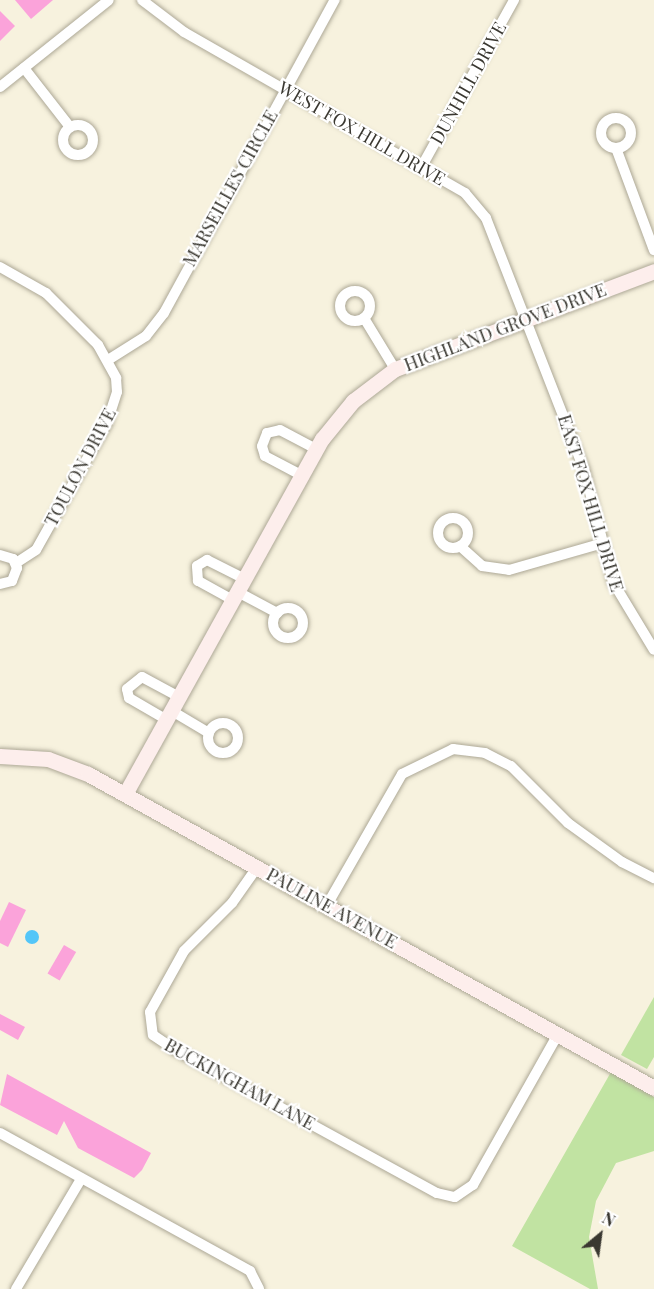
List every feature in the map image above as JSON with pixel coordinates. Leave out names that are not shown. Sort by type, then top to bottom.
[{"type":"street","points":[[0,87],[109,0]]},
{"type":"street","name":"WEST FOX HILL DRIVE","points":[[142,0],[175,27],[422,166],[465,193],[486,218],[527,317]]},
{"type":"street","name":"MARSEILLES CIRCLE","points":[[108,360],[146,336],[164,313],[335,0]]},
{"type":"street","name":"DUNHILL DRIVE","points":[[422,166],[514,0]]},
{"type":"street","points":[[24,68],[70,127]]},
{"type":"street","points":[[616,148],[654,250]]},
{"type":"street","name":"TOULON DRIVE","points":[[0,267],[46,293],[108,360],[116,378],[114,408],[36,550],[16,563],[15,578],[0,584]]},
{"type":"street","name":"HIGHLAND GROVE DRIVE","points":[[125,794],[316,449],[353,401],[394,369],[654,271]]},
{"type":"street","name":"EAST FOX HILL DRIVE","points":[[527,317],[584,469],[603,543],[627,611],[654,650]]},
{"type":"street","points":[[364,318],[394,369]]},
{"type":"street","points":[[302,475],[265,456],[262,446],[267,433],[280,430],[316,449]]},
{"type":"street","points":[[460,546],[482,566],[509,570],[603,543]]},
{"type":"street","points":[[0,555],[16,563]]},
{"type":"street","points":[[237,589],[277,613]]},
{"type":"street","points":[[179,697],[142,676],[127,689],[129,698],[209,733]]},
{"type":"street","points":[[327,905],[402,774],[453,749],[485,753],[511,766],[568,823],[622,862],[654,878]]},
{"type":"street","name":"PAULINE AVENUE","points":[[0,756],[68,765],[258,866],[654,1088]]},
{"type":"street","name":"BUCKINGHAM LANE","points":[[258,866],[232,903],[184,951],[150,1011],[153,1035],[437,1193],[455,1197],[473,1185],[558,1034]]},
{"type":"street","points":[[1,1137],[250,1271],[259,1289]]},
{"type":"street","points":[[16,1289],[81,1179]]},
{"type":"green space","points":[[654,997],[654,1057],[647,1069],[621,1055]]},
{"type":"green space","points":[[611,1072],[654,1097],[654,1151],[616,1163],[596,1201],[589,1237],[598,1289],[590,1289],[512,1246]]},
{"type":"water","points":[[29,930],[35,930],[39,937],[35,944],[29,944],[25,940],[25,934]]},
{"type":"building","points":[[15,0],[53,0],[31,19]]},
{"type":"building","points":[[0,11],[15,26],[0,41]]},
{"type":"building","points":[[9,902],[26,910],[8,947],[0,943],[0,921]]},
{"type":"building","points":[[64,945],[76,952],[60,981],[48,974]]},
{"type":"building","points":[[0,1014],[25,1027],[18,1040],[0,1030]]},
{"type":"building","points":[[7,1074],[151,1153],[142,1170],[134,1178],[78,1148],[64,1121],[57,1135],[0,1105]]}]
